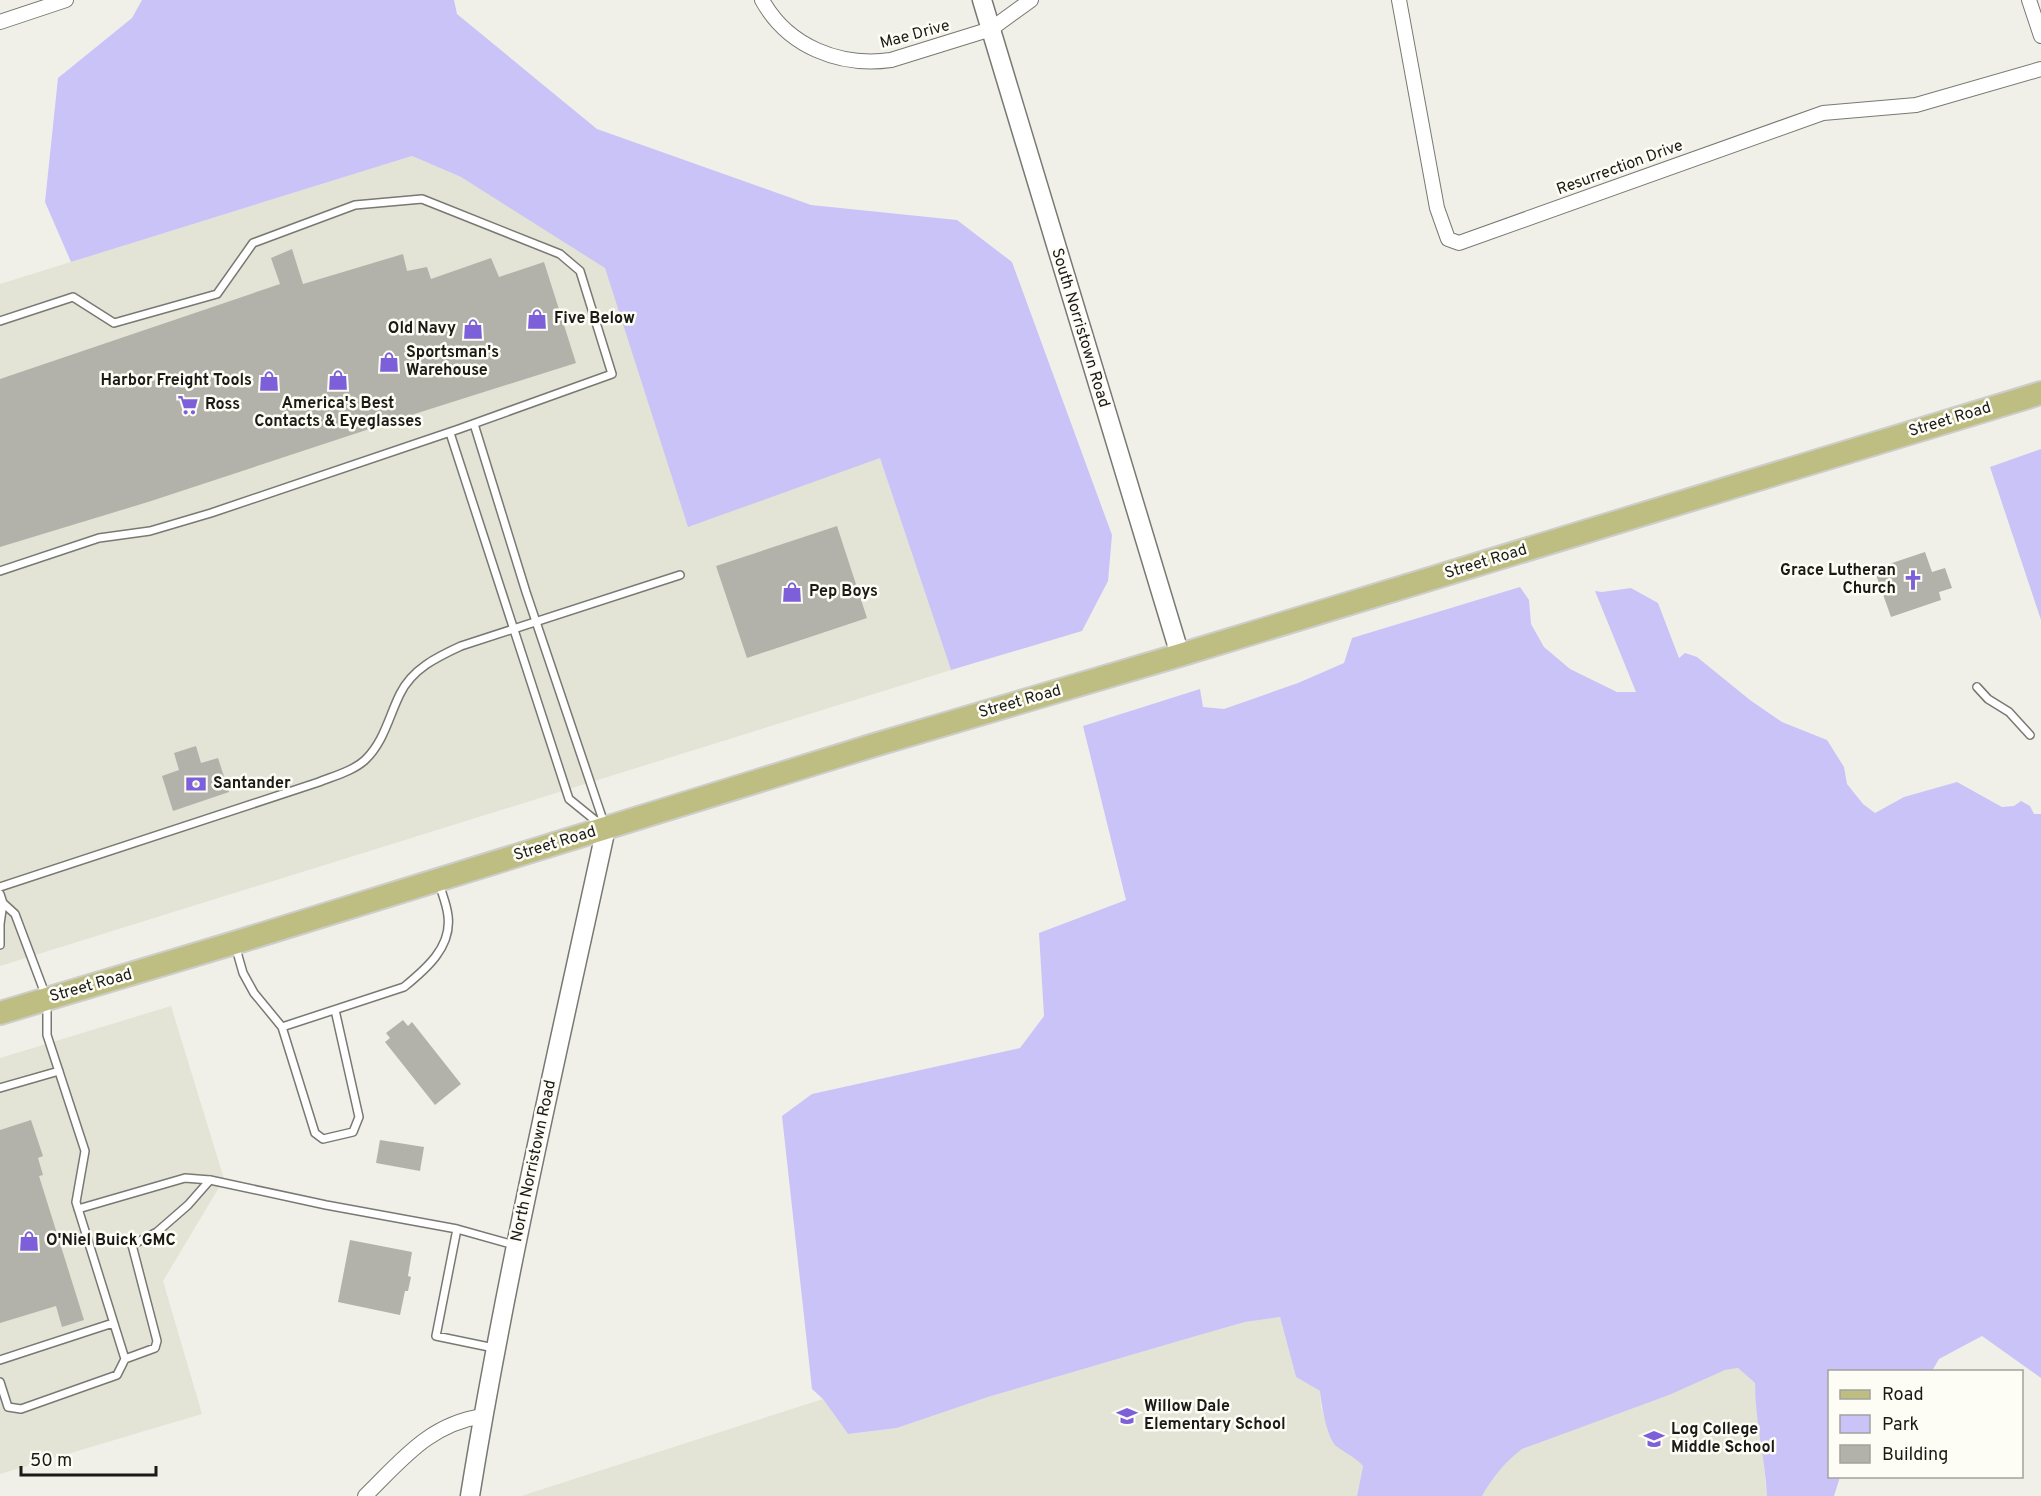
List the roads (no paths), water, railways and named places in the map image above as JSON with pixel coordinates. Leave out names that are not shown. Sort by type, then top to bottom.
[{"type":"main road","name":"Street Road","points":[[0,1014],[234,944],[872,746],[1180,655],[2041,393]]},
{"type":"street","points":[[0,22],[66,0]]},
{"type":"street","name":"Mae Drive","points":[[762,0],[785,30],[800,42],[823,54],[848,61],[891,60],[991,29]]},
{"type":"street","name":"South Norristown Road","points":[[982,0],[1159,579],[1180,655]]},
{"type":"street","points":[[991,29],[1030,0]]},
{"type":"street","name":"Resurrection Drive","points":[[1399,0],[1437,208],[1448,239],[1459,243],[1823,113],[1916,105],[2041,69]]},
{"type":"street","points":[[2029,0],[2041,36]]},
{"type":"street","name":"North Norristown Road","points":[[470,1496],[516,1246],[606,828]]},
{"type":"street","points":[[365,1496],[427,1437],[446,1425],[467,1418],[483,1416]]},
{"type":"lane","points":[[0,321],[73,297],[114,323],[217,294],[253,243],[355,205],[423,199],[560,254],[580,271],[612,374],[450,433],[211,513],[150,531],[99,538],[0,571]]},
{"type":"lane","points":[[474,424],[537,623],[606,828]]},
{"type":"lane","points":[[450,433],[569,799],[606,828]]},
{"type":"lane","points":[[0,887],[319,782],[351,769],[365,760],[377,744],[385,731],[400,693],[408,681],[435,658],[461,646],[680,575]]},
{"type":"lane","points":[[1977,687],[1988,699],[2009,712],[2030,735]]},
{"type":"lane","points":[[282,1027],[404,987],[430,964],[447,935],[448,916],[438,881]]},
{"type":"lane","points":[[0,894],[3,903],[0,945]]},
{"type":"lane","points":[[0,1382],[8,1407],[21,1409],[117,1375],[124,1359],[76,1202],[85,1151],[47,1035],[47,999],[15,914],[3,903]]},
{"type":"lane","points":[[234,944],[243,973],[254,993],[282,1027],[315,1133],[323,1139],[353,1132],[359,1117],[335,1010]]},
{"type":"lane","points":[[0,1088],[59,1071]]},
{"type":"lane","points":[[78,1209],[185,1178],[210,1180],[326,1205],[457,1229],[516,1246]]},
{"type":"lane","points":[[124,1359],[155,1348],[157,1341],[132,1245],[157,1232],[188,1205],[210,1180]]},
{"type":"lane","points":[[457,1229],[436,1336],[496,1348]]},
{"type":"lane","points":[[0,1360],[113,1323]]},
{"type":"place","name":"Five Below","points":[[537,319]]},
{"type":"place","name":"Old Navy","points":[[473,329]]},
{"type":"place","name":"Sportsman's Warehouse","points":[[389,362]]},
{"type":"place","name":"America's Best Contacts & Eyeglasses","points":[[338,380]]},
{"type":"place","name":"Harbor Freight Tools","points":[[269,381]]},
{"type":"place","name":"Ross","points":[[188,405]]},
{"type":"place","name":"Grace Lutheran Church","points":[[1913,580]]},
{"type":"place","name":"Pep Boys","points":[[792,592]]},
{"type":"place","name":"Santander","points":[[196,784]]},
{"type":"place","name":"O'Niel Buick GMC","points":[[29,1241]]},
{"type":"place","name":"Willow Dale Elementary School","points":[[1127,1416]]},
{"type":"place","name":"Log College Middle School","points":[[1654,1439]]}]
